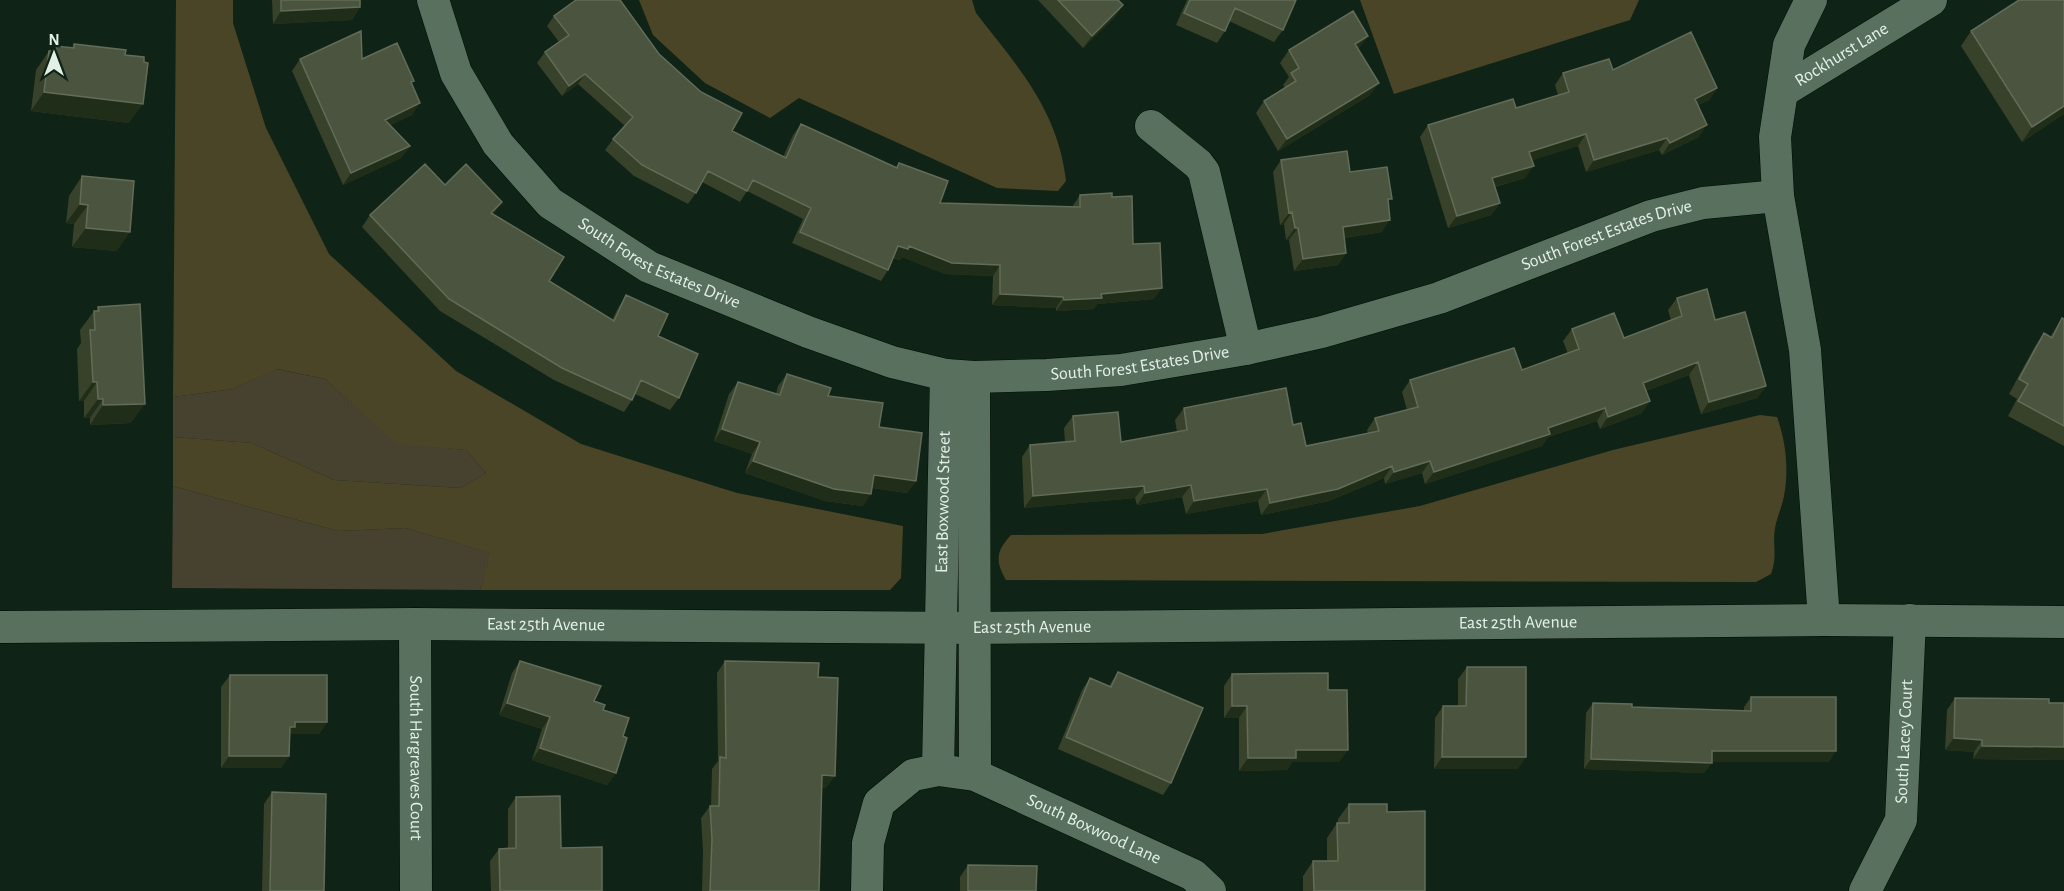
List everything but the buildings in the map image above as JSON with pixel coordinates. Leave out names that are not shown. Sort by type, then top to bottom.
[{"type":"street","name":"South Forest Estates Drive","points":[[433,0],[456,73],[498,144],[550,203],[649,267],[808,332],[892,362],[960,376],[1121,370],[1246,349],[1322,332],[1439,298],[1651,216],[1703,202],[1778,196]]},
{"type":"street","points":[[1811,0],[1789,45],[1775,136],[1778,196],[1805,350],[1824,620]]},
{"type":"street","name":"Rockhurst Lane","points":[[1783,91],[1931,0]]},
{"type":"street","points":[[1151,126],[1198,164],[1204,172],[1246,349]]},
{"type":"street","name":"East Boxwood Street","points":[[942,628],[960,376]]},
{"type":"street","name":"East Boxwood Street","points":[[960,376],[974,628]]},
{"type":"street","name":"East 25th Avenue","points":[[0,627],[415,624],[974,628],[1824,620],[2064,622]]},
{"type":"street","name":"South Lacey Court","points":[[1865,891],[1901,820],[1910,620]]},
{"type":"street","name":"South Hargreaves Court","points":[[415,624],[416,891]]},
{"type":"street","points":[[867,891],[867,843],[879,803],[913,775],[938,770],[939,654],[942,628]]},
{"type":"street","points":[[974,628],[975,775]]},
{"type":"street","name":"South Boxwood Lane","points":[[938,770],[975,775],[1193,875],[1210,891]]},
{"type":"shaded area","points":[[176,0],[233,0],[233,23],[266,128],[329,254],[456,371],[581,444],[737,493],[903,526],[901,578],[890,590],[480,590],[490,553],[406,528],[338,531],[173,486],[173,437],[252,443],[334,480],[461,488],[486,473],[466,450],[396,444],[325,379],[277,369],[233,389],[173,397]]},
{"type":"shaded area","points":[[639,0],[972,0],[976,13],[1021,71],[1045,111],[1062,156],[1066,181],[1058,191],[997,188],[799,98],[770,118],[705,83],[653,35]]},
{"type":"shaded area","points":[[1360,0],[1639,0],[1630,20],[1394,94]]},
{"type":"shaded area","points":[[276,369],[325,379],[396,443],[466,450],[486,473],[461,488],[334,480],[252,443],[173,437],[173,397],[233,389]]},
{"type":"shaded area","points":[[1760,415],[1777,417],[1783,436],[1786,486],[1775,528],[1775,555],[1771,574],[1756,582],[1006,580],[999,562],[1002,546],[1011,535],[1262,534],[1420,506],[1613,450]]},
{"type":"shaded area","points":[[173,486],[338,531],[406,528],[491,553],[480,590],[172,588]]}]
